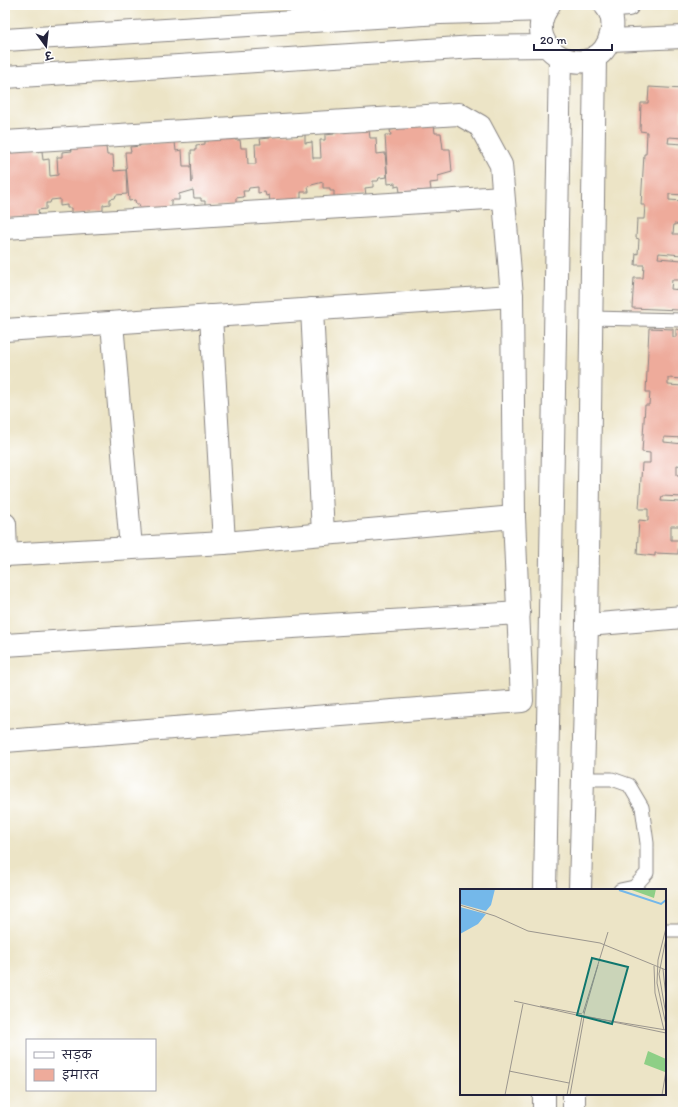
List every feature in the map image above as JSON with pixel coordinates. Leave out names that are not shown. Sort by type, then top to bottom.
[{"type":"street","points":[[5,77],[474,47],[554,52],[572,61],[584,61],[595,57],[604,50],[610,40],[613,6]]},
{"type":"street","points":[[5,40],[440,13],[548,8],[542,28],[554,52],[545,889]]},
{"type":"street","points":[[610,40],[683,37]]},
{"type":"street","points":[[580,889],[587,625],[595,57]]},
{"type":"street","points":[[5,142],[459,114],[480,126],[501,165],[512,296],[514,517],[522,701],[5,741]]},
{"type":"street","points":[[5,228],[504,196]]},
{"type":"street","points":[[5,330],[512,296]]},
{"type":"street","points":[[312,309],[323,534]]},
{"type":"street","points":[[211,316],[224,543]]},
{"type":"street","points":[[112,323],[131,548]]},
{"type":"street","points":[[5,524],[6,555],[224,543],[514,517]]},
{"type":"street","points":[[5,645],[519,613]]},
{"type":"street","points":[[587,625],[683,617]]},
{"type":"street","points":[[544,1095],[544,1112]]},
{"type":"street","points":[[574,1095],[574,1112]]},
{"type":"lane","points":[[591,318],[683,320]]},
{"type":"lane","points":[[582,779],[612,780],[630,785],[642,807],[647,842],[647,873],[634,887],[625,889]]},
{"type":"lane","points":[[666,930],[683,930]]},
{"type":"building","points":[[649,87],[683,89],[683,110],[681,110],[681,120],[683,121],[683,138],[669,137],[668,143],[683,144],[683,164],[680,164],[680,174],[683,174],[683,195],[669,194],[669,200],[683,201],[683,225],[674,224],[673,234],[683,234],[682,255],[659,253],[658,258],[682,260],[680,280],[672,280],[671,289],[680,290],[679,310],[632,308],[634,278],[643,278],[644,265],[635,265],[636,253],[638,254],[639,239],[636,238],[637,219],[644,219],[645,205],[641,205],[647,132],[640,131],[641,103],[648,103]]},
{"type":"building","points":[[434,125],[435,133],[441,133],[443,149],[450,149],[452,172],[438,176],[438,182],[430,183],[431,190],[400,192],[399,186],[395,187],[395,183],[388,184],[385,135],[391,135],[390,130],[399,129],[399,126]]},
{"type":"building","points":[[369,130],[370,138],[376,138],[377,154],[385,153],[387,177],[379,178],[378,181],[373,181],[373,187],[365,188],[366,195],[334,197],[334,191],[330,191],[330,188],[323,188],[323,182],[308,186],[309,192],[301,192],[301,199],[270,201],[269,195],[266,196],[265,192],[258,193],[258,187],[249,188],[248,191],[243,191],[244,197],[236,198],[236,205],[205,207],[205,201],[201,201],[201,198],[194,198],[193,190],[179,194],[179,200],[171,200],[171,207],[140,209],[139,204],[136,204],[135,200],[129,201],[125,152],[131,152],[130,147],[140,146],[140,144],[175,142],[176,151],[182,150],[183,166],[191,166],[192,183],[191,150],[196,150],[196,145],[205,144],[205,141],[209,141],[208,137],[234,135],[235,140],[240,140],[241,148],[247,148],[248,164],[256,164],[255,144],[261,144],[260,139],[270,138],[269,135],[305,134],[305,143],[312,142],[313,158],[321,158],[320,140],[325,140],[325,135],[334,134],[334,131]]},
{"type":"building","points":[[101,142],[101,147],[106,147],[107,155],[113,155],[114,171],[126,170],[127,194],[116,195],[115,198],[110,199],[110,204],[103,205],[103,212],[71,214],[71,208],[67,208],[67,205],[60,206],[60,199],[51,200],[50,203],[46,203],[46,209],[38,210],[39,216],[7,219],[5,213],[5,156],[7,156],[7,153],[36,147],[37,152],[42,151],[43,160],[49,159],[50,176],[58,175],[57,157],[62,157],[62,152],[72,151],[71,148]]},
{"type":"building","points":[[649,328],[673,329],[673,337],[676,337],[676,329],[683,330],[683,379],[668,378],[668,385],[683,386],[683,407],[681,407],[681,417],[683,417],[683,438],[664,437],[664,442],[683,444],[683,466],[677,465],[677,475],[683,475],[682,497],[662,496],[661,501],[682,502],[680,526],[671,526],[671,540],[679,540],[678,554],[655,553],[655,556],[637,554],[639,520],[648,521],[648,509],[639,509],[642,463],[650,463],[650,453],[642,452],[645,405],[649,405],[650,392],[646,392]]}]
